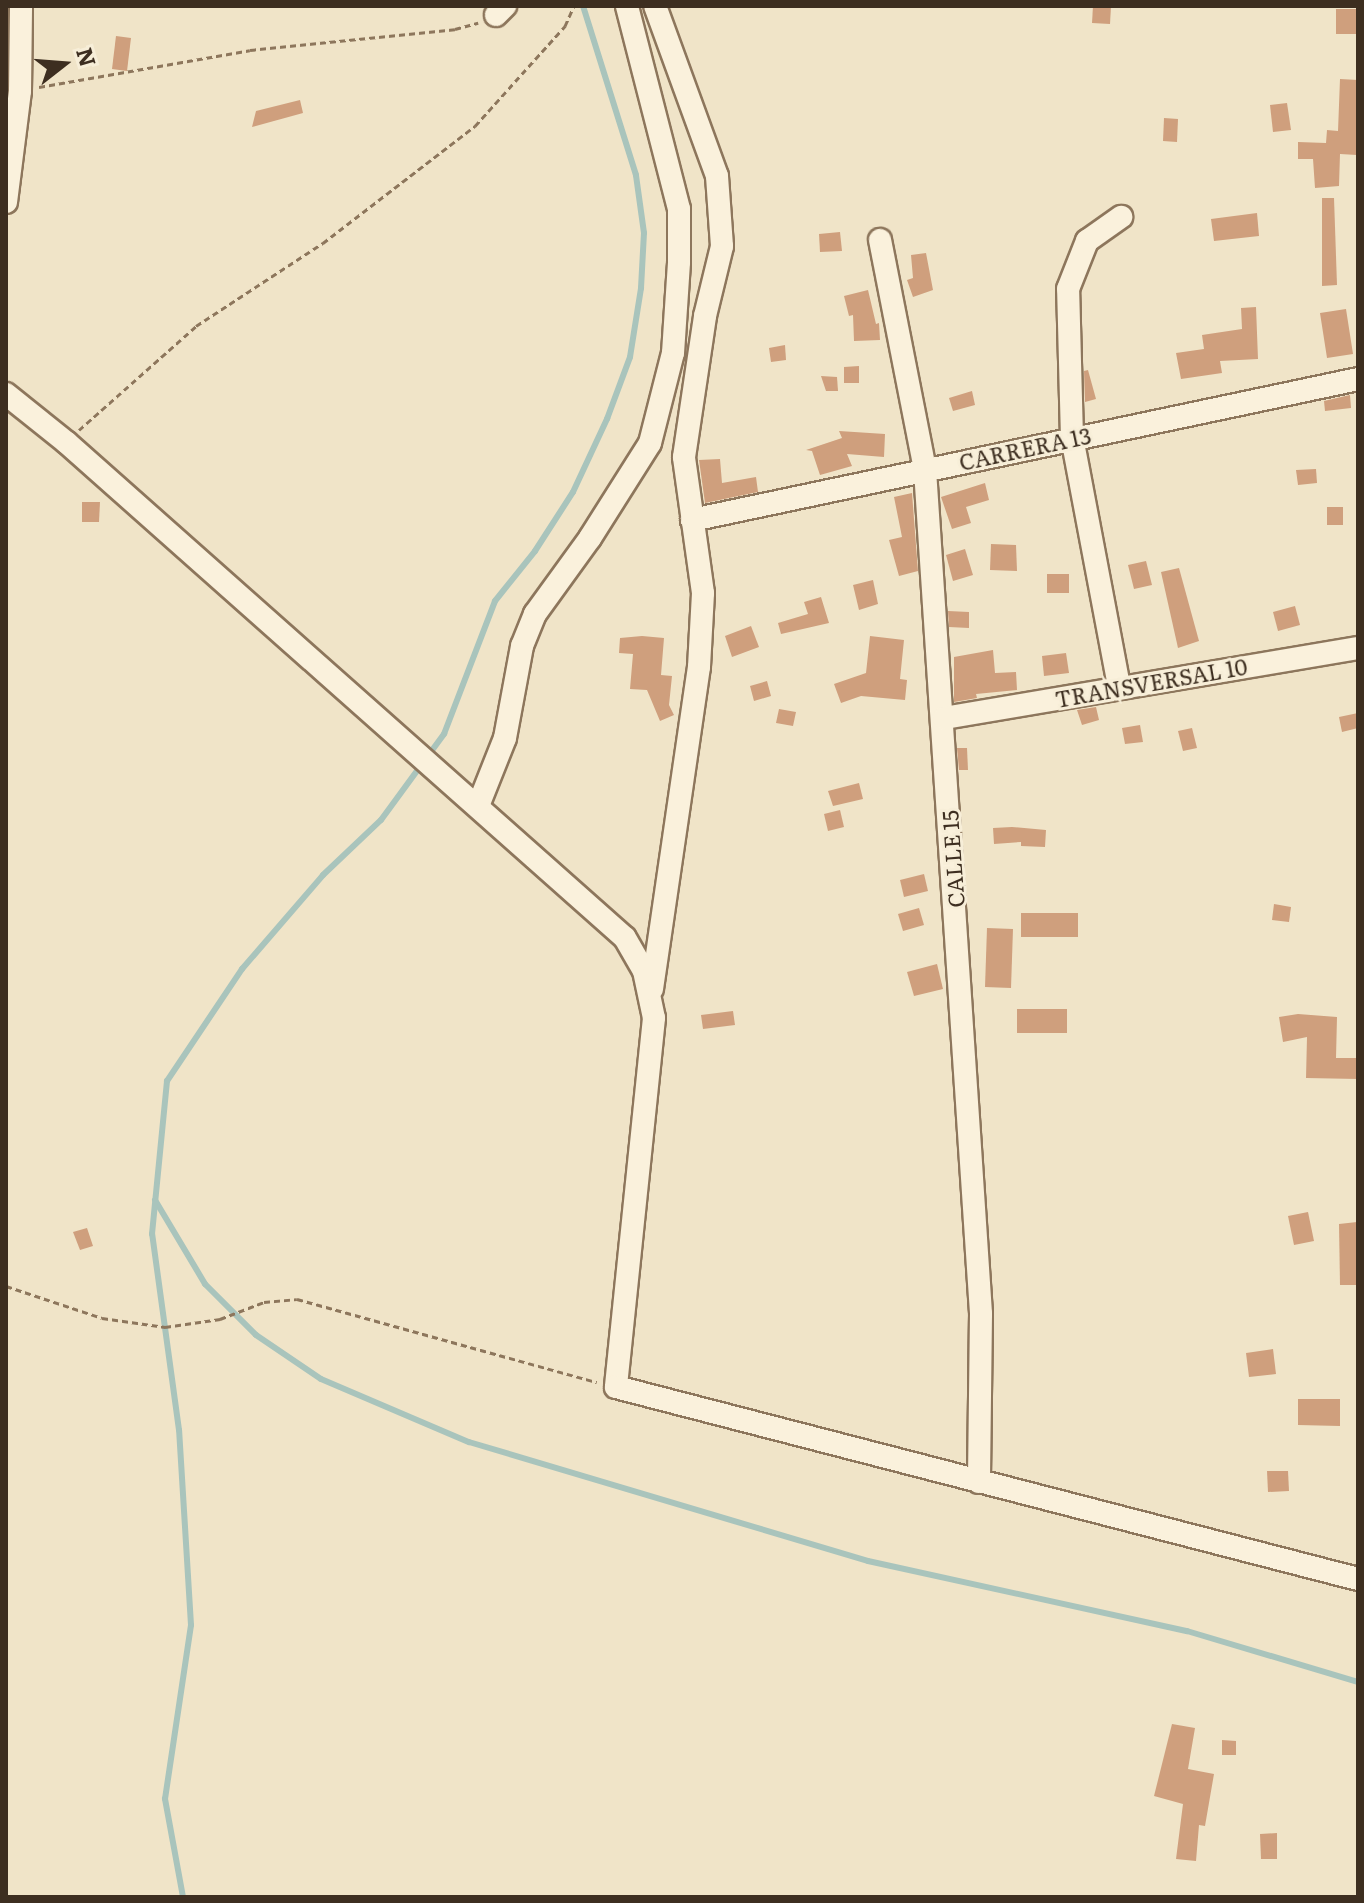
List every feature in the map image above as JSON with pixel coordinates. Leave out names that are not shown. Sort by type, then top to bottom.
[{"type":"street","points":[[6,202],[21,6]]},
{"type":"street","points":[[478,806],[505,738],[522,646],[535,614],[590,538],[650,443],[673,353],[679,209],[627,6]]},
{"type":"street","points":[[650,1000],[699,667],[703,593],[684,457],[705,316],[722,246],[717,176],[655,6]]},
{"type":"street","points":[[1119,686],[1072,438],[1068,289],[1087,241],[1121,217]]},
{"type":"street","name":"CALLE 15","points":[[880,240],[925,470],[944,718],[981,1314],[979,1482]]},
{"type":"street","name":"CARRERA 13","points":[[692,520],[1358,379]]},
{"type":"street","points":[[6,394],[66,442],[625,938],[644,971],[654,1018],[616,1387],[1358,1579]]},
{"type":"street","name":"TRANSVERSAL 10","points":[[944,718],[1358,648]]},
{"type":"path","points":[[66,442],[196,326],[323,243],[475,126],[565,26],[574,6]]},
{"type":"path","points":[[15,99],[250,50],[455,29],[501,10]]},
{"type":"path","points":[[6,1286],[102,1318],[165,1327],[220,1319],[264,1302],[297,1299],[616,1387]]},
{"type":"building","points":[[1093,6],[1111,6],[1110,24],[1092,23]]},
{"type":"building","points":[[1336,9],[1358,9],[1358,34],[1336,34]]},
{"type":"building","points":[[116,36],[131,38],[127,71],[112,69]]},
{"type":"building","points":[[1340,79],[1358,80],[1357,155],[1340,154],[1339,186],[1315,188],[1313,159],[1298,159],[1298,142],[1326,143],[1327,130],[1338,131]]},
{"type":"building","points":[[300,100],[303,113],[252,127],[256,111]]},
{"type":"building","points":[[1287,103],[1291,130],[1273,132],[1270,105]]},
{"type":"building","points":[[1164,118],[1178,119],[1177,142],[1163,141]]},
{"type":"building","points":[[1322,198],[1334,198],[1337,285],[1322,286]]},
{"type":"building","points":[[1257,213],[1259,236],[1214,241],[1211,219]]},
{"type":"building","points":[[840,232],[842,251],[820,252],[819,234]]},
{"type":"building","points":[[926,253],[933,290],[913,297],[907,280],[913,278],[911,255]]},
{"type":"building","points":[[868,290],[876,324],[879,323],[880,340],[854,341],[853,315],[849,316],[844,296]]},
{"type":"building","points":[[1256,307],[1258,359],[1220,361],[1222,373],[1181,379],[1176,353],[1204,349],[1202,335],[1242,329],[1241,308]]},
{"type":"building","points":[[1346,309],[1353,354],[1327,358],[1320,313]]},
{"type":"building","points":[[785,345],[786,360],[771,362],[769,348]]},
{"type":"building","points":[[859,366],[859,383],[844,383],[844,367]]},
{"type":"building","points":[[1088,370],[1096,399],[1085,402],[1084,371]]},
{"type":"building","points":[[821,376],[837,377],[838,391],[826,391]]},
{"type":"building","points":[[972,391],[975,405],[953,411],[949,398]]},
{"type":"building","points":[[1350,395],[1351,408],[1325,411],[1324,401]]},
{"type":"building","points":[[839,431],[885,434],[884,457],[847,454],[852,466],[820,475],[812,451],[806,450],[842,438]]},
{"type":"building","points":[[720,459],[722,483],[756,477],[758,492],[705,503],[699,460]]},
{"type":"building","points":[[1316,469],[1317,483],[1298,485],[1296,470]]},
{"type":"building","points":[[985,483],[989,500],[966,507],[971,523],[952,529],[941,497]]},
{"type":"building","points":[[912,493],[918,571],[899,576],[889,540],[902,537],[894,497]]},
{"type":"building","points":[[82,502],[100,502],[99,522],[82,522]]},
{"type":"building","points":[[1327,507],[1343,507],[1343,525],[1327,525]]},
{"type":"building","points":[[991,544],[1016,545],[1017,571],[990,570]]},
{"type":"building","points":[[965,549],[973,575],[953,581],[946,555]]},
{"type":"building","points":[[1146,561],[1152,585],[1134,589],[1128,565]]},
{"type":"building","points":[[1179,568],[1199,641],[1178,648],[1161,572]]},
{"type":"building","points":[[1047,574],[1069,574],[1069,593],[1047,593]]},
{"type":"building","points":[[873,580],[878,604],[859,610],[853,585]]},
{"type":"building","points":[[821,597],[829,623],[781,634],[778,623],[808,614],[804,602]]},
{"type":"building","points":[[1295,606],[1300,625],[1278,631],[1273,612]]},
{"type":"building","points":[[948,611],[969,612],[969,628],[949,627]]},
{"type":"building","points":[[751,626],[759,647],[732,657],[725,636]]},
{"type":"building","points":[[870,636],[904,640],[900,679],[907,680],[905,700],[861,696],[841,703],[834,684],[866,673]]},
{"type":"building","points":[[620,638],[664,638],[661,675],[672,676],[669,705],[674,715],[660,721],[647,690],[630,689],[633,654],[619,653]]},
{"type":"building","points":[[993,650],[995,673],[1016,672],[1017,690],[976,694],[977,698],[954,702],[954,657]]},
{"type":"building","points":[[1066,653],[1069,673],[1044,676],[1042,656]]},
{"type":"building","points":[[767,681],[771,696],[754,701],[750,686]]},
{"type":"building","points":[[1096,707],[1099,720],[1082,725],[1077,710]]},
{"type":"building","points":[[779,709],[796,712],[793,726],[776,723]]},
{"type":"building","points":[[1358,713],[1358,728],[1342,732],[1339,717]]},
{"type":"building","points":[[1140,725],[1143,742],[1125,744],[1122,728]]},
{"type":"building","points":[[1192,728],[1197,748],[1183,751],[1178,731]]},
{"type":"building","points":[[957,748],[967,748],[968,770],[959,770]]},
{"type":"building","points":[[859,783],[863,799],[833,806],[828,791]]},
{"type":"building","points":[[840,810],[844,827],[828,831],[824,814]]},
{"type":"building","points":[[993,828],[1046,830],[1045,847],[1021,846],[1021,842],[994,844]]},
{"type":"building","points":[[924,874],[928,891],[904,897],[900,880]]},
{"type":"building","points":[[1274,904],[1291,907],[1289,922],[1272,920]]},
{"type":"building","points":[[919,908],[924,925],[903,931],[898,914]]},
{"type":"building","points":[[1021,913],[1078,913],[1078,937],[1021,937]]},
{"type":"building","points":[[987,928],[1013,929],[1011,988],[985,987]]},
{"type":"building","points":[[937,964],[943,989],[914,996],[907,972]]},
{"type":"building","points":[[1017,1009],[1067,1009],[1067,1033],[1017,1033]]},
{"type":"building","points":[[733,1011],[735,1025],[703,1029],[701,1015]]},
{"type":"building","points":[[1298,1014],[1337,1017],[1336,1058],[1358,1058],[1358,1079],[1306,1078],[1307,1037],[1283,1042],[1279,1017]]},
{"type":"building","points":[[1308,1212],[1314,1241],[1294,1245],[1288,1216]]},
{"type":"building","points":[[1357,1222],[1358,1285],[1340,1285],[1339,1224]]},
{"type":"building","points":[[87,1228],[93,1246],[80,1250],[73,1232]]},
{"type":"building","points":[[1273,1349],[1276,1374],[1249,1377],[1246,1353]]},
{"type":"building","points":[[1298,1399],[1340,1399],[1340,1426],[1298,1425]]},
{"type":"building","points":[[1267,1471],[1288,1471],[1289,1491],[1268,1492]]},
{"type":"building","points":[[1172,1724],[1195,1728],[1188,1769],[1214,1774],[1205,1826],[1199,1825],[1196,1861],[1176,1859],[1183,1804],[1154,1796]]},
{"type":"building","points":[[1222,1740],[1236,1741],[1236,1755],[1222,1755]]},
{"type":"building","points":[[1277,1833],[1277,1859],[1261,1859],[1260,1834]]},
{"type":"waterway","points":[[183,1897],[165,1799],[191,1625],[179,1430],[152,1234],[167,1081],[242,969],[323,875],[381,820],[444,734],[495,601],[535,551],[573,492],[607,419],[630,357],[641,288],[644,233],[636,175],[583,6]]},
{"type":"waterway","points":[[155,1200],[205,1284],[256,1335],[321,1379],[469,1442],[868,1561],[1187,1631],[1358,1682]]}]
